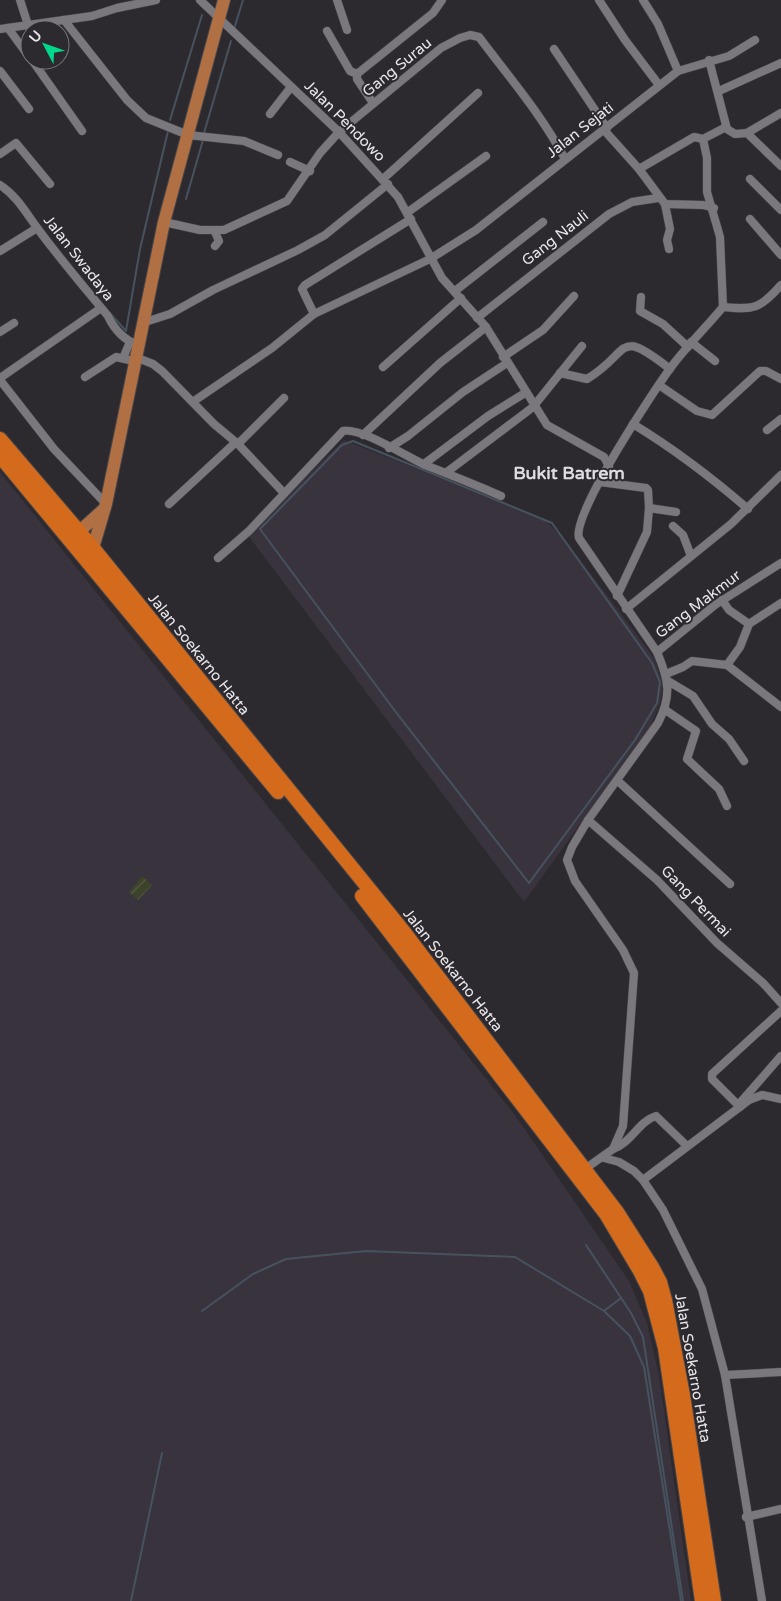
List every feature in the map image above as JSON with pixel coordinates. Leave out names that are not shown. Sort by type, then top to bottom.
[{"type":"highway","name":"Jalan Soekarno Hatta","points":[[0,438],[75,536],[371,906],[580,1173],[629,1229],[660,1282],[678,1368],[714,1601]]},
{"type":"highway","name":"Jalan Soekarno Hatta","points":[[0,456],[75,536]]},
{"type":"highway","name":"Jalan Soekarno Hatta","points":[[580,1173],[628,1248],[656,1308],[665,1348],[702,1601]]},
{"type":"main road","points":[[90,554],[106,505],[132,353],[142,323],[164,222],[224,0]]},
{"type":"main road","points":[[75,536],[106,505]]},
{"type":"street","points":[[20,0],[26,20]]},
{"type":"street","points":[[64,20],[92,16],[156,0]]},
{"type":"street","name":"Jalan Pendowo","points":[[200,0],[339,132],[385,182],[409,215],[430,259],[442,278],[486,327],[533,407],[547,425],[604,457],[609,466]]},
{"type":"street","points":[[337,0],[347,30]]},
{"type":"street","points":[[357,74],[433,13],[442,0]]},
{"type":"street","points":[[599,0],[625,40],[659,85]]},
{"type":"street","points":[[643,0],[658,24],[678,71]]},
{"type":"street","points":[[4,28],[20,26]]},
{"type":"street","points":[[70,27],[139,113],[188,135],[244,141],[278,155]]},
{"type":"street","points":[[4,28],[20,46]]},
{"type":"street","points":[[327,31],[350,72],[357,74]]},
{"type":"street","name":"Gang Surau","points":[[215,232],[224,230],[287,201],[310,171],[320,153],[339,132],[441,48],[460,38],[477,36],[542,119],[565,159]]},
{"type":"street","name":"Jalan Sejati","points":[[430,259],[476,230],[678,71],[709,60],[729,56],[755,40]]},
{"type":"street","points":[[554,49],[606,129],[639,168],[658,198],[664,204],[670,229],[669,249]]},
{"type":"street","points":[[709,60],[719,91],[726,127],[733,133],[747,133],[781,113]]},
{"type":"street","points":[[719,91],[781,63]]},
{"type":"street","points":[[39,70],[82,131]]},
{"type":"street","points":[[0,71],[29,109]]},
{"type":"street","points":[[357,74],[357,79],[373,103]]},
{"type":"street","points":[[270,114],[291,87]]},
{"type":"street","points":[[142,323],[170,314],[213,290],[298,250],[325,235],[354,214],[478,93]]},
{"type":"street","points":[[639,168],[694,137],[703,139],[726,127]]},
{"type":"street","points":[[747,133],[781,166]]},
{"type":"street","points":[[580,1173],[604,1158],[613,1149],[621,1134],[626,1115],[634,977],[623,950],[588,902],[568,865],[568,855],[588,820],[618,781],[632,756],[658,723],[664,709],[667,677],[657,652],[617,596],[578,535],[578,528],[600,482],[633,424],[672,367],[723,307],[720,237],[714,208],[707,192],[707,158],[703,139]]},
{"type":"street","points":[[0,154],[16,143],[50,184]]},
{"type":"street","points":[[314,314],[303,294],[302,289],[305,285],[409,215],[486,156]]},
{"type":"street","points":[[290,162],[310,171]]},
{"type":"street","points":[[750,179],[781,210]]},
{"type":"street","name":"Jalan Swadaya","points":[[0,185],[16,199],[101,308],[132,353],[153,364],[194,401],[214,424],[237,443],[283,492]]},
{"type":"street","name":"Gang Nauli","points":[[477,318],[609,214],[632,202],[658,198]]},
{"type":"street","points":[[664,204],[703,205],[714,208]]},
{"type":"street","points":[[750,219],[781,254]]},
{"type":"street","points":[[164,222],[215,232],[219,240],[215,246]]},
{"type":"street","points":[[455,291],[543,222]]},
{"type":"street","points":[[0,251],[37,228]]},
{"type":"street","points":[[194,401],[272,348],[314,314],[430,259]]},
{"type":"street","points":[[723,307],[753,309],[768,300],[781,285]]},
{"type":"street","points":[[389,448],[408,436],[543,330],[574,296]]},
{"type":"street","points":[[641,297],[640,311],[663,324],[715,361]]},
{"type":"street","points":[[383,367],[461,298]]},
{"type":"street","points":[[101,308],[0,379],[54,449],[106,505]]},
{"type":"street","points":[[0,332],[14,323]]},
{"type":"street","points":[[363,435],[432,370],[486,327]]},
{"type":"street","points":[[560,373],[588,379],[627,346],[636,345],[672,367]]},
{"type":"street","points":[[447,472],[533,407],[582,346]]},
{"type":"street","points":[[85,377],[112,359],[132,353]]},
{"type":"street","points":[[659,385],[697,412],[712,415],[760,371],[766,371],[781,379]]},
{"type":"street","points":[[424,464],[488,416],[525,393]]},
{"type":"street","points":[[169,504],[284,398]]},
{"type":"street","points":[[767,430],[781,419]]},
{"type":"street","points":[[633,424],[669,446],[715,480],[748,509]]},
{"type":"street","points":[[218,558],[248,530],[343,431],[363,435],[424,464],[501,496]]},
{"type":"street","points":[[626,608],[748,509],[781,475]]},
{"type":"street","points":[[600,482],[646,488],[649,508],[647,532],[617,596]]},
{"type":"street","points":[[649,508],[676,512]]},
{"type":"street","points":[[673,526],[683,534],[691,556]]},
{"type":"street","name":"Gang Makmur","points":[[657,652],[722,600],[781,563]]},
{"type":"street","points":[[722,600],[729,610],[749,624]]},
{"type":"street","points":[[727,664],[740,647],[749,624],[781,603]]},
{"type":"street","points":[[667,677],[692,661],[727,664],[781,706]]},
{"type":"street","points":[[667,677],[693,696],[712,724],[729,739],[744,761]]},
{"type":"street","points":[[664,709],[695,729],[696,734],[687,759],[719,790],[728,806]]},
{"type":"street","points":[[618,781],[730,884]]},
{"type":"street","name":"Gang Permai","points":[[588,820],[657,880],[717,943],[763,983],[781,1004]]},
{"type":"street","points":[[739,1106],[712,1080],[712,1074],[781,1011]]},
{"type":"street","points":[[739,1106],[781,1056]]},
{"type":"street","points":[[643,1180],[739,1106],[762,1095],[781,1099]]},
{"type":"street","points":[[613,1149],[620,1147],[650,1119],[656,1116],[687,1146]]},
{"type":"street","points":[[604,1158],[619,1162],[634,1171],[643,1180],[663,1210],[702,1289],[724,1375],[746,1517],[762,1601]]},
{"type":"street","points":[[724,1375],[781,1372]]},
{"type":"street","points":[[746,1517],[781,1509]]},
{"type":"shaded area","points":[[344,440],[545,520],[566,541],[655,659],[663,685],[660,703],[650,727],[524,902],[247,534]]},
{"type":"shaded area","points":[[0,472],[515,1115],[629,1281],[647,1323],[659,1376],[691,1601],[0,1601]]},
{"type":"green space","points":[[142,876],[152,885],[138,900],[129,892]]},
{"type":"waterway","points":[[234,29],[243,0]]},
{"type":"waterway","points":[[170,120],[202,15]]},
{"type":"waterway","points":[[204,133],[231,41]]},
{"type":"waterway","points":[[110,313],[126,331],[140,249],[168,131]]},
{"type":"waterway","points":[[186,199],[203,140]]},
{"type":"waterway","points":[[353,441],[552,523],[652,663],[660,682],[657,703],[635,740],[529,883],[395,711],[260,529],[342,445],[353,441]]},
{"type":"waterway","points":[[586,1245],[631,1313],[643,1337],[683,1601]]},
{"type":"waterway","points":[[202,1311],[253,1274],[286,1259],[366,1251],[515,1257],[604,1311],[630,1336],[644,1367],[681,1601]]},
{"type":"waterway","points":[[604,1311],[621,1298]]},
{"type":"waterway","points":[[131,1601],[162,1453]]},
{"type":"district","name":"Bukit Batrem","points":[[569,473]]}]
